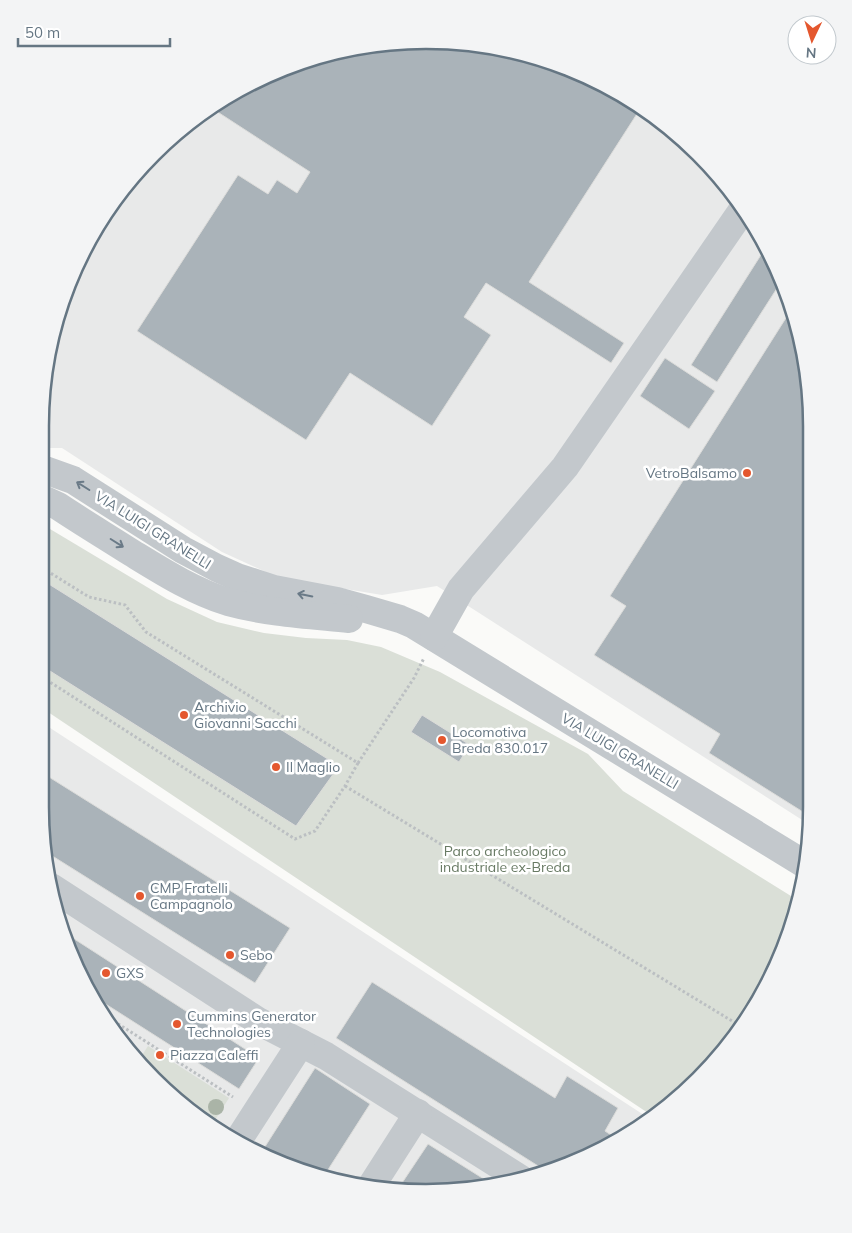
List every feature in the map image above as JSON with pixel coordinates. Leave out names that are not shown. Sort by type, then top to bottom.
[{"type":"street","points":[[434,638],[461,589],[565,467],[739,215]]},
{"type":"street","name":"VIA LUIGI GRANELLI","points":[[49,471],[73,480],[172,544],[237,577],[274,589],[337,601],[394,617],[414,625],[799,861]]},
{"type":"street","name":"VIA LUIGI GRANELLI","points":[[49,502],[163,572],[190,587],[219,599],[289,614],[363,621],[434,638]]},
{"type":"street","points":[[59,892],[258,1021],[326,1056],[513,1174]]},
{"type":"street","points":[[241,1136],[301,1043]]},
{"type":"street","points":[[375,1181],[418,1114]]},
{"type":"path","points":[[49,572],[90,597],[125,605],[146,632],[358,763]]},
{"type":"path","points":[[49,681],[295,839],[315,830],[414,678],[434,638]]},
{"type":"path","points":[[345,786],[735,1024]]},
{"type":"path","points":[[116,1023],[233,1097]]},
{"type":"shaded area","points":[[426,49],[475,52],[524,62],[570,77],[615,99],[636,112],[675,142],[710,177],[725,196],[753,237],[764,259],[775,282],[790,328],[800,377],[803,426],[802,820],[437,586],[382,595],[279,578],[222,552],[62,448],[49,448],[52,377],[62,328],[77,282],[99,237],[112,216],[142,177],[177,142],[216,112],[237,99],[282,77],[328,62],[377,52]]},
{"type":"shaded area","points":[[49,727],[644,1115],[615,1134],[570,1156],[547,1164],[500,1177],[475,1181],[426,1184],[377,1181],[328,1171],[282,1156],[237,1134],[216,1121],[177,1091],[142,1056],[112,1017],[99,996],[77,951],[62,905],[52,856],[49,807]]},
{"type":"green space","name":"Parco archeologico industriale ex-Breda","points":[[49,528],[167,599],[217,622],[264,633],[347,640],[381,647],[440,672],[588,754],[623,791],[792,897],[775,951],[753,996],[740,1017],[710,1056],[693,1074],[647,1113],[49,713]]},
{"type":"green space","points":[[148,1046],[229,1098],[215,1120],[177,1091],[142,1056]]},
{"type":"building","points":[[426,49],[475,52],[524,62],[570,77],[615,99],[637,113],[529,282],[624,343],[611,363],[486,283],[464,317],[491,335],[432,426],[350,373],[306,440],[137,331],[238,175],[268,194],[277,180],[297,193],[310,172],[217,111],[237,99],[282,77],[328,62],[377,52]]},
{"type":"building","points":[[762,254],[777,288],[717,382],[691,365]]},
{"type":"building","name":"VetroBalsamo","points":[[787,317],[796,352],[800,377],[803,426],[803,812],[709,753],[720,734],[594,655],[626,606],[610,596]]},
{"type":"building","points":[[665,358],[715,391],[689,429],[640,396]]},
{"type":"building","points":[[49,584],[339,766],[296,826],[49,670]]},
{"type":"building","points":[[422,715],[470,745],[459,762],[411,732]]},
{"type":"building","points":[[49,777],[290,928],[255,983],[52,856]]},
{"type":"building","points":[[72,938],[259,1058],[239,1089],[103,1002]]},
{"type":"building","points":[[372,982],[555,1098],[567,1076],[618,1108],[605,1131],[612,1136],[570,1156],[539,1166],[336,1038]]},
{"type":"building","points":[[315,1068],[370,1104],[327,1171],[282,1156],[264,1148]]},
{"type":"building","points":[[428,1144],[485,1179],[451,1183],[402,1183]]},
{"type":"place","name":"VetroBalsamo","points":[[747,473]]},
{"type":"place","name":"Archivio Giovanni Sacchi","points":[[184,715]]},
{"type":"place","name":"Locomotiva Breda 830.017","points":[[442,740]]},
{"type":"place","name":"Il Maglio","points":[[276,767]]},
{"type":"place","name":"CMP Fratelli Campagnolo","points":[[140,896]]},
{"type":"place","name":"Sebo","points":[[230,955]]},
{"type":"place","name":"GXS","points":[[106,973]]},
{"type":"place","name":"Cummins Generator Technologies","points":[[177,1024]]},
{"type":"place","name":"Piazza Caleffi","points":[[160,1055]]}]
